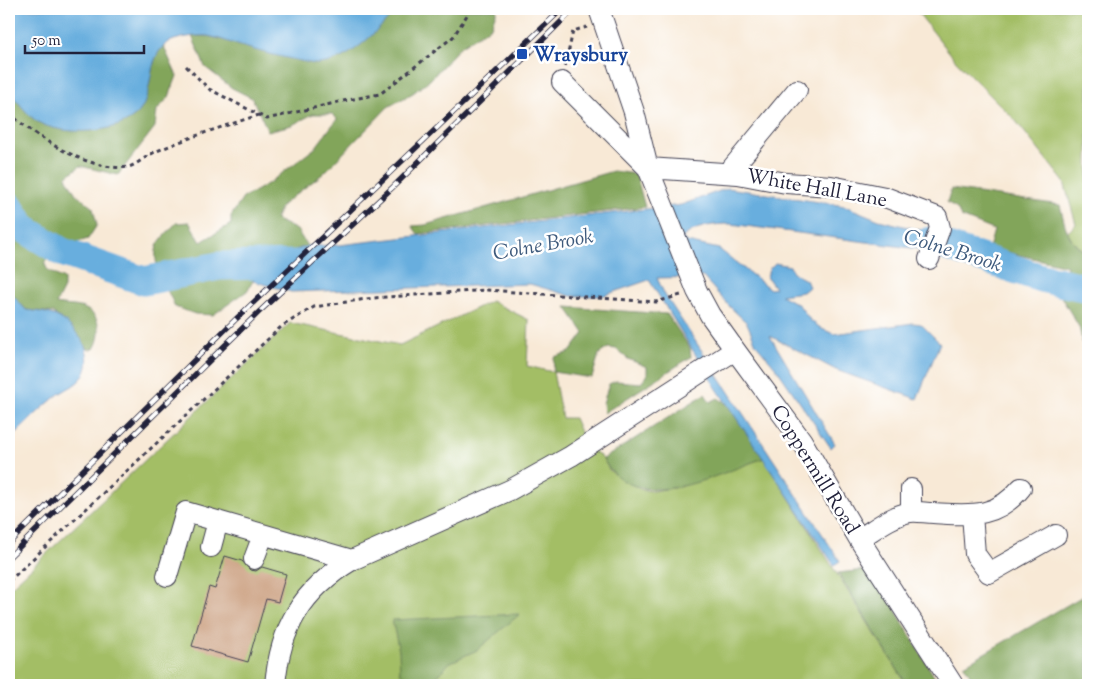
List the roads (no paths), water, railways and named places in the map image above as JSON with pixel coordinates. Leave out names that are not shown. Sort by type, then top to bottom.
[{"type":"street","name":"Coppermill Road","points":[[601,15],[634,112],[648,168],[697,291],[710,315],[802,440],[859,538],[953,685]]},
{"type":"street","points":[[562,82],[648,168]]},
{"type":"street","points":[[728,173],[797,90]]},
{"type":"street","name":"White Hall Lane","points":[[648,168],[728,173],[786,183],[831,186],[885,196],[937,217],[940,228],[929,260]]},
{"type":"street","points":[[275,685],[281,649],[297,610],[333,572],[352,560],[517,485],[611,432],[735,350]]},
{"type":"street","points":[[910,488],[911,512]]},
{"type":"street","points":[[859,538],[889,520],[911,512],[972,514],[994,511],[1016,494]]},
{"type":"street","points":[[167,576],[186,512],[352,560]]},
{"type":"street","points":[[972,514],[976,554],[989,574],[1056,535]]},
{"type":"street","points":[[210,547],[218,521]]},
{"type":"street","points":[[254,559],[263,535]]},
{"type":"water","points":[[9,9],[398,9],[361,45],[339,59],[327,63],[315,64],[288,58],[253,50],[208,36],[191,36],[174,40],[165,45],[158,53],[144,104],[139,112],[130,120],[105,129],[75,131],[48,127],[38,122],[26,112],[9,92]]},
{"type":"water","points":[[728,188],[845,206],[879,220],[969,242],[967,262],[944,259],[919,249],[731,224],[705,227],[693,231],[682,238],[687,242],[719,249],[770,289],[775,288],[767,277],[769,269],[775,263],[790,266],[793,273],[806,280],[809,287],[803,292],[781,295],[799,305],[810,320],[822,329],[834,334],[913,323],[921,324],[940,343],[917,399],[836,370],[770,336],[835,444],[831,448],[776,368],[756,344],[747,323],[703,277],[657,278],[665,295],[840,561],[834,565],[715,386],[649,280],[602,296],[571,296],[530,284],[291,292],[253,281],[257,257],[285,254],[307,246],[339,245],[681,205]]},
{"type":"water","points":[[9,291],[26,310],[56,316],[67,323],[85,346],[88,358],[86,371],[79,381],[57,396],[9,440]]},
{"type":"waterway","name":"Colne Brook","points":[[9,206],[23,228],[62,252],[144,281],[219,266],[296,264]]},
{"type":"waterway","name":"Colne Brook","points":[[930,241],[1041,278],[1088,288]]},
{"type":"railway","points":[[9,543],[235,320],[562,9]]},
{"type":"railway","points":[[9,557],[259,312],[393,187],[574,9]]},
{"type":"place","name":"Wraysbury","points":[[522,54]]}]
